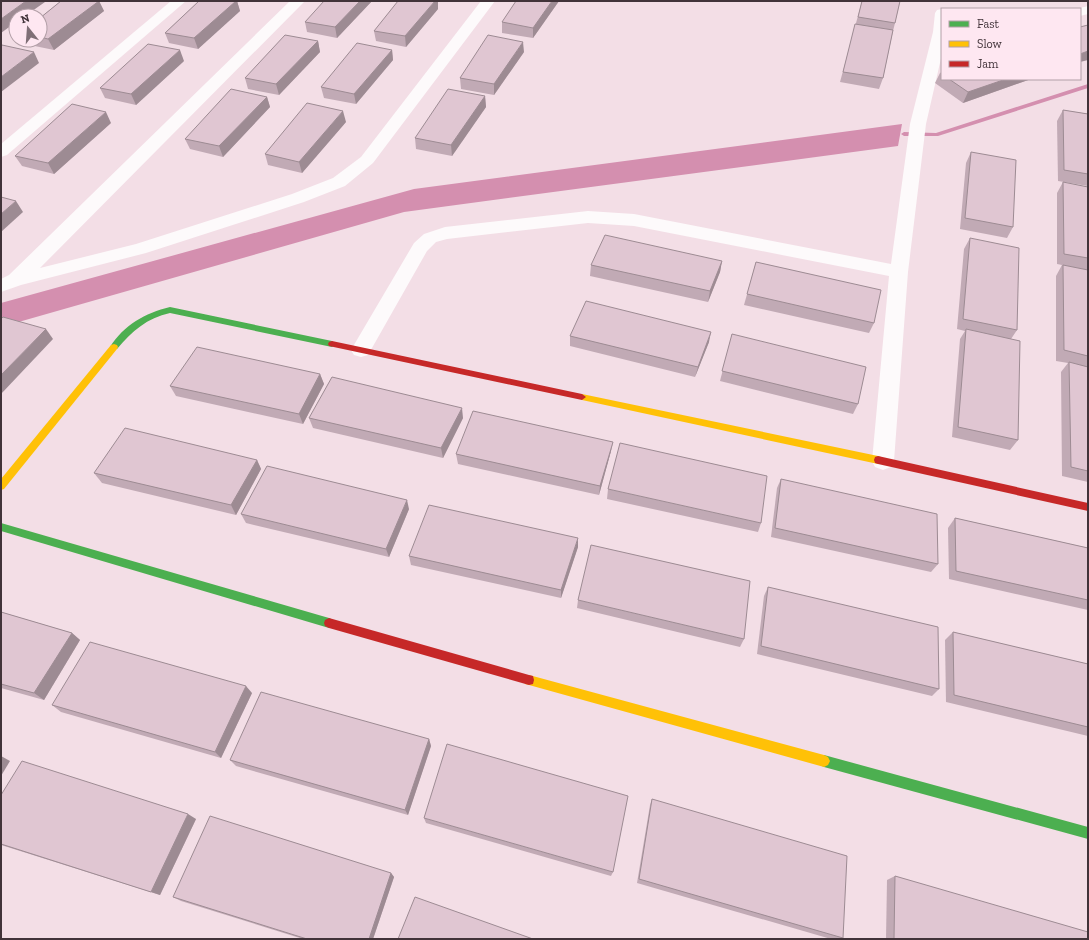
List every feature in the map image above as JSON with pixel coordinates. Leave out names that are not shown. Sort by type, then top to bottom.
[{"type":"street","points":[[1,152],[179,1]]},
{"type":"street","points":[[8,283],[66,233],[298,1]]},
{"type":"street","points":[[8,283],[140,249],[298,198],[339,182],[368,160],[488,1]]},
{"type":"street","points":[[883,461],[899,272],[918,124],[941,32]]},
{"type":"street","points":[[361,350],[420,247],[430,238],[445,233],[588,217],[634,220],[899,272]]},
{"type":"street","points":[[1,486],[129,328],[143,318],[159,312],[170,310],[883,461],[1088,507]]},
{"type":"street","points":[[1,527],[420,650],[1088,833]]},
{"type":"shaded area","points":[[902,124],[898,146],[404,212],[1,327],[1,303],[414,189]]},
{"type":"building","points":[[1,1],[26,1],[16,8],[8,8],[8,14],[1,19]]},
{"type":"building","points":[[61,1],[99,1],[48,39],[48,12]]},
{"type":"building","points":[[199,1],[236,1],[194,38],[165,33]]},
{"type":"building","points":[[324,1],[360,1],[335,27],[305,22]]},
{"type":"building","points":[[398,1],[435,1],[405,36],[374,31]]},
{"type":"building","points":[[516,1],[552,1],[533,28],[502,22]]},
{"type":"building","points":[[862,1],[900,1],[895,23],[858,17]]},
{"type":"building","points":[[855,24],[893,30],[883,78],[843,72]]},
{"type":"building","points":[[1088,25],[1088,51],[1081,54],[1081,27]]},
{"type":"building","points":[[285,35],[318,41],[276,84],[245,78]]},
{"type":"building","points":[[488,35],[523,42],[494,84],[460,78]]},
{"type":"building","points":[[357,43],[392,50],[354,94],[321,87]]},
{"type":"building","points":[[148,44],[180,50],[131,94],[100,88]]},
{"type":"building","points":[[2,45],[8,46],[8,48],[34,52],[1,77]]},
{"type":"building","points":[[950,80],[1003,80],[968,92]]},
{"type":"building","points":[[231,89],[267,97],[219,146],[185,139]]},
{"type":"building","points":[[448,89],[485,96],[451,145],[415,138]]},
{"type":"building","points":[[307,103],[343,111],[299,162],[265,154]]},
{"type":"building","points":[[72,104],[106,112],[48,163],[15,156]]},
{"type":"building","points":[[1063,110],[1088,114],[1088,174],[1064,170]]},
{"type":"building","points":[[971,152],[1016,160],[1013,227],[965,218]]},
{"type":"building","points":[[1063,182],[1088,187],[1088,258],[1064,254]]},
{"type":"building","points":[[1,197],[16,201],[1,214]]},
{"type":"building","points":[[605,235],[722,261],[710,291],[591,265]]},
{"type":"building","points":[[970,238],[1019,248],[1017,330],[963,319]]},
{"type":"building","points":[[756,262],[881,290],[874,323],[747,294]]},
{"type":"building","points":[[1063,265],[1088,270],[1088,356],[1064,350]]},
{"type":"building","points":[[586,301],[711,332],[698,367],[570,336]]},
{"type":"building","points":[[3,317],[46,329],[1,375],[1,319]]},
{"type":"building","points":[[966,329],[1020,341],[1018,440],[958,427]]},
{"type":"building","points":[[732,334],[866,367],[858,404],[722,371]]},
{"type":"building","points":[[197,347],[320,374],[299,414],[170,386]]},
{"type":"building","points":[[1069,362],[1088,367],[1088,471],[1071,467]]},
{"type":"building","points":[[332,377],[462,408],[441,448],[309,418]]},
{"type":"building","points":[[473,411],[613,442],[600,486],[456,454]]},
{"type":"building","points":[[125,428],[257,460],[231,505],[94,473]]},
{"type":"building","points":[[620,443],[767,476],[761,523],[608,489]]},
{"type":"building","points":[[267,466],[407,500],[386,549],[241,514]]},
{"type":"building","points":[[781,479],[937,514],[938,564],[775,528]]},
{"type":"building","points":[[429,505],[578,538],[561,590],[409,556]]},
{"type":"building","points":[[955,518],[1088,548],[1088,600],[956,571]]},
{"type":"building","points":[[591,545],[750,581],[744,639],[578,600]]},
{"type":"building","points":[[768,587],[938,627],[939,689],[761,646]]},
{"type":"building","points":[[1,612],[72,633],[34,693],[1,684]]},
{"type":"building","points":[[953,632],[1088,664],[1088,727],[954,695]]},
{"type":"building","points":[[90,642],[246,686],[215,752],[52,705]]},
{"type":"building","points":[[261,692],[429,739],[405,810],[230,760]]},
{"type":"building","points":[[447,744],[628,796],[613,872],[424,818]]},
{"type":"building","points":[[22,761],[188,814],[151,892],[1,844],[1,795]]},
{"type":"building","points":[[652,799],[847,856],[843,938],[639,879]]},
{"type":"building","points":[[210,816],[391,873],[369,939],[307,939],[173,897]]},
{"type":"building","points":[[895,876],[1088,932],[1088,939],[894,939]]},
{"type":"building","points":[[415,897],[533,939],[398,939]]},
{"type":"waterway","points":[[904,134],[936,135],[1088,86]]},
{"type":"traffic: fast","points":[[114,347],[138,322],[152,315],[170,310],[332,344]]},
{"type":"traffic: fast","points":[[1,527],[329,623]]},
{"type":"traffic: fast","points":[[824,761],[1088,833]]},
{"type":"traffic: slow","points":[[1,486],[114,347]]},
{"type":"traffic: slow","points":[[582,397],[878,460]]},
{"type":"traffic: slow","points":[[529,680],[824,761]]},
{"type":"traffic: jam","points":[[332,344],[582,397]]},
{"type":"traffic: jam","points":[[878,460],[1088,507]]},
{"type":"traffic: jam","points":[[329,623],[529,680]]}]
